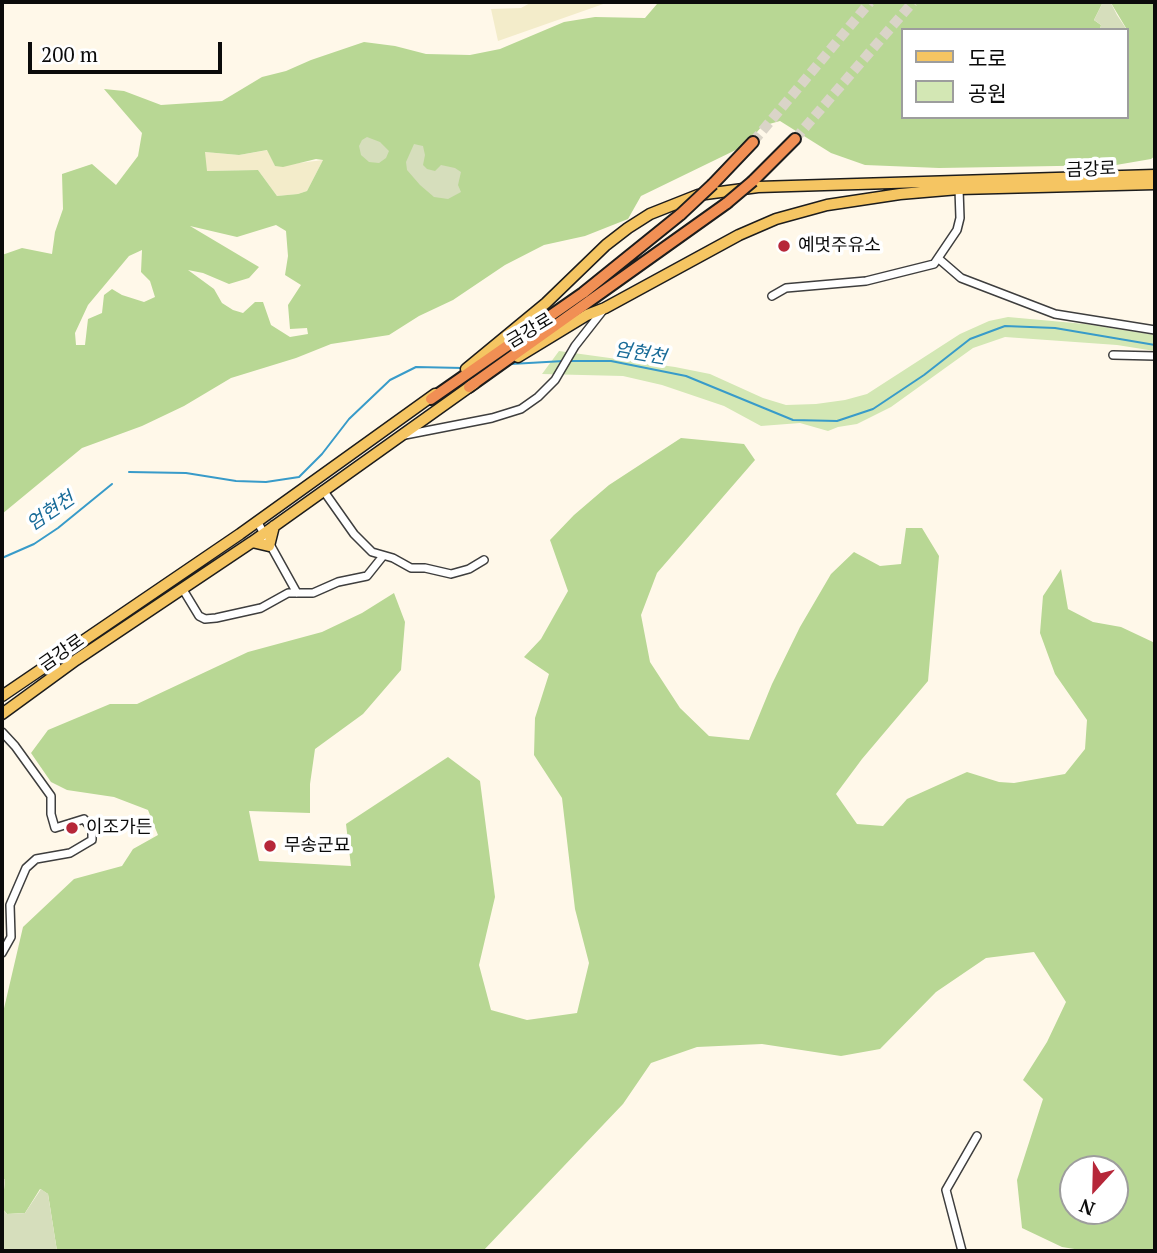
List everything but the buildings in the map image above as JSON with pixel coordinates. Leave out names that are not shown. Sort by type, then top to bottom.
[{"type":"highway","points":[[469,387],[535,343],[727,203],[795,139]]},
{"type":"highway","points":[[436,394],[609,274],[681,214],[753,142]]},
{"type":"main road","name":"금강로","points":[[502,346],[606,245],[650,214],[698,195],[725,190],[857,184],[1155,175]]},
{"type":"main road","name":"금강로","points":[[535,343],[605,308],[709,250],[776,219],[847,202],[900,194],[1155,184]]},
{"type":"main road","name":"금강로","points":[[2,714],[264,534],[469,387]]},
{"type":"main road","name":"금강로","points":[[2,695],[257,521],[436,394]]},
{"type":"main road","points":[[252,542],[269,546],[274,526]]},
{"type":"street","points":[[772,296],[786,288],[866,281],[934,264],[957,230],[960,218],[959,190]]},
{"type":"street","points":[[939,259],[961,278],[1055,314],[1155,330]]},
{"type":"street","points":[[397,437],[492,418],[522,409],[555,380],[605,308]]},
{"type":"street","points":[[1113,355],[1155,357]]},
{"type":"street","points":[[323,490],[354,534],[372,552],[393,558],[411,568],[451,574],[469,569],[484,560]]},
{"type":"street","points":[[257,521],[297,593]]},
{"type":"street","points":[[182,588],[199,616],[205,619],[261,608],[288,593],[313,593],[338,582],[367,576],[383,556]]},
{"type":"street","points":[[2,732],[51,796],[51,814],[55,828],[84,819],[92,830],[92,841],[70,853],[36,859],[26,869],[10,905],[10,937],[2,953]]},
{"type":"street","points":[[962,1251],[946,1190],[977,1136]]},
{"type":"shaded area","points":[[532,2],[609,2],[498,41],[491,9],[521,8]]},
{"type":"shaded area","points":[[268,150],[275,166],[323,160],[307,191],[277,196],[258,170],[206,171],[204,152],[239,155]]},
{"type":"green space","points":[[678,2],[1155,2],[1155,156],[1116,165],[939,168],[865,165],[831,153],[780,121],[762,126],[746,145],[641,196],[628,219],[585,236],[544,245],[505,265],[453,300],[419,316],[389,335],[331,344],[231,378],[184,406],[142,426],[82,448],[2,514],[2,255],[22,248],[52,254],[55,232],[63,209],[62,174],[92,164],[116,185],[138,156],[142,133],[104,89],[124,91],[161,105],[222,101],[262,77],[286,71],[364,42],[426,54],[470,55],[500,49],[564,22],[595,17],[645,18],[657,4]],"holes":[[[267,150],[275,166],[323,160],[307,191],[277,196],[258,170],[207,171],[205,152],[239,155]],[[276,225],[286,231],[288,256],[285,275],[301,285],[288,305],[290,329],[307,328],[308,334],[290,337],[271,325],[263,302],[255,302],[243,313],[233,310],[222,303],[214,289],[188,270],[229,284],[249,278],[259,267],[190,226],[237,237]],[[142,250],[141,272],[150,281],[155,297],[144,302],[112,289],[104,295],[102,313],[88,319],[85,345],[76,345],[75,333],[88,305],[129,256]]]},
{"type":"green space","points":[[1111,3],[1126,28],[1100,28],[1101,25],[1094,20],[1102,4]]},
{"type":"green space","points":[[367,137],[380,142],[389,151],[386,158],[379,163],[369,162],[361,155],[359,146]]},
{"type":"green space","points":[[414,144],[423,146],[423,165],[427,169],[435,171],[441,165],[461,172],[458,185],[461,192],[448,199],[434,197],[420,185],[407,170],[406,162]]},
{"type":"green space","points":[[1008,317],[1085,324],[1155,335],[1155,351],[1117,345],[1005,337],[973,348],[891,407],[857,424],[828,431],[800,423],[761,426],[724,406],[662,385],[623,376],[542,374],[559,351],[710,374],[763,398],[786,405],[816,404],[867,394],[960,334],[989,321]]},
{"type":"green space","points":[[681,438],[744,444],[755,460],[657,573],[641,615],[650,662],[680,708],[709,736],[749,740],[800,627],[831,574],[854,552],[880,566],[901,564],[906,528],[922,528],[939,556],[928,681],[836,794],[857,824],[883,826],[907,799],[967,772],[999,782],[1014,783],[1065,774],[1085,749],[1087,720],[1055,674],[1040,633],[1043,596],[1061,569],[1068,609],[1093,622],[1121,627],[1155,643],[1155,1251],[1087,1251],[1062,1247],[1022,1228],[1017,1180],[1043,1099],[1023,1080],[1047,1042],[1066,1002],[1034,952],[986,958],[936,992],[880,1049],[841,1056],[762,1044],[697,1047],[651,1063],[623,1104],[483,1251],[57,1251],[48,1194],[40,1189],[25,1213],[7,1214],[2,1208],[5,1180],[2,1177],[2,1017],[23,927],[74,879],[122,866],[133,849],[158,835],[148,810],[114,797],[67,790],[51,782],[31,753],[48,730],[110,704],[137,704],[248,652],[322,632],[362,613],[394,593],[405,622],[401,670],[363,714],[315,749],[310,784],[310,813],[249,811],[259,861],[351,866],[346,824],[448,757],[480,781],[495,897],[479,965],[491,1010],[527,1020],[577,1013],[589,963],[575,909],[562,798],[534,755],[535,718],[549,674],[524,657],[541,639],[568,591],[550,540],[609,485]]},
{"type":"green space","points":[[2,1177],[5,1180],[2,1208]]},
{"type":"green space","points":[[41,1189],[48,1194],[57,1251],[2,1251],[2,1208],[7,1214],[25,1213]]},
{"type":"waterway","name":"엄현천","points":[[570,361],[611,361],[686,376],[793,420],[837,421],[873,409],[924,375],[970,339],[1005,326],[1055,328],[1155,345]]},
{"type":"waterway","name":"엄현천","points":[[511,364],[564,361]]},
{"type":"waterway","name":"엄현천","points":[[129,472],[186,473],[236,481],[266,482],[299,477],[322,454],[349,419],[390,380],[416,367],[463,368]]},
{"type":"waterway","name":"엄현천","points":[[2,558],[34,544],[58,528],[112,484]]},
{"type":"tunnel","points":[[753,142],[870,2]]},
{"type":"tunnel","points":[[795,139],[913,2]]},
{"type":"place","name":"예멋주유소","points":[[784,246]]},
{"type":"place","name":"이조가든","points":[[72,828]]},
{"type":"place","name":"무송군묘","points":[[270,846]]}]
